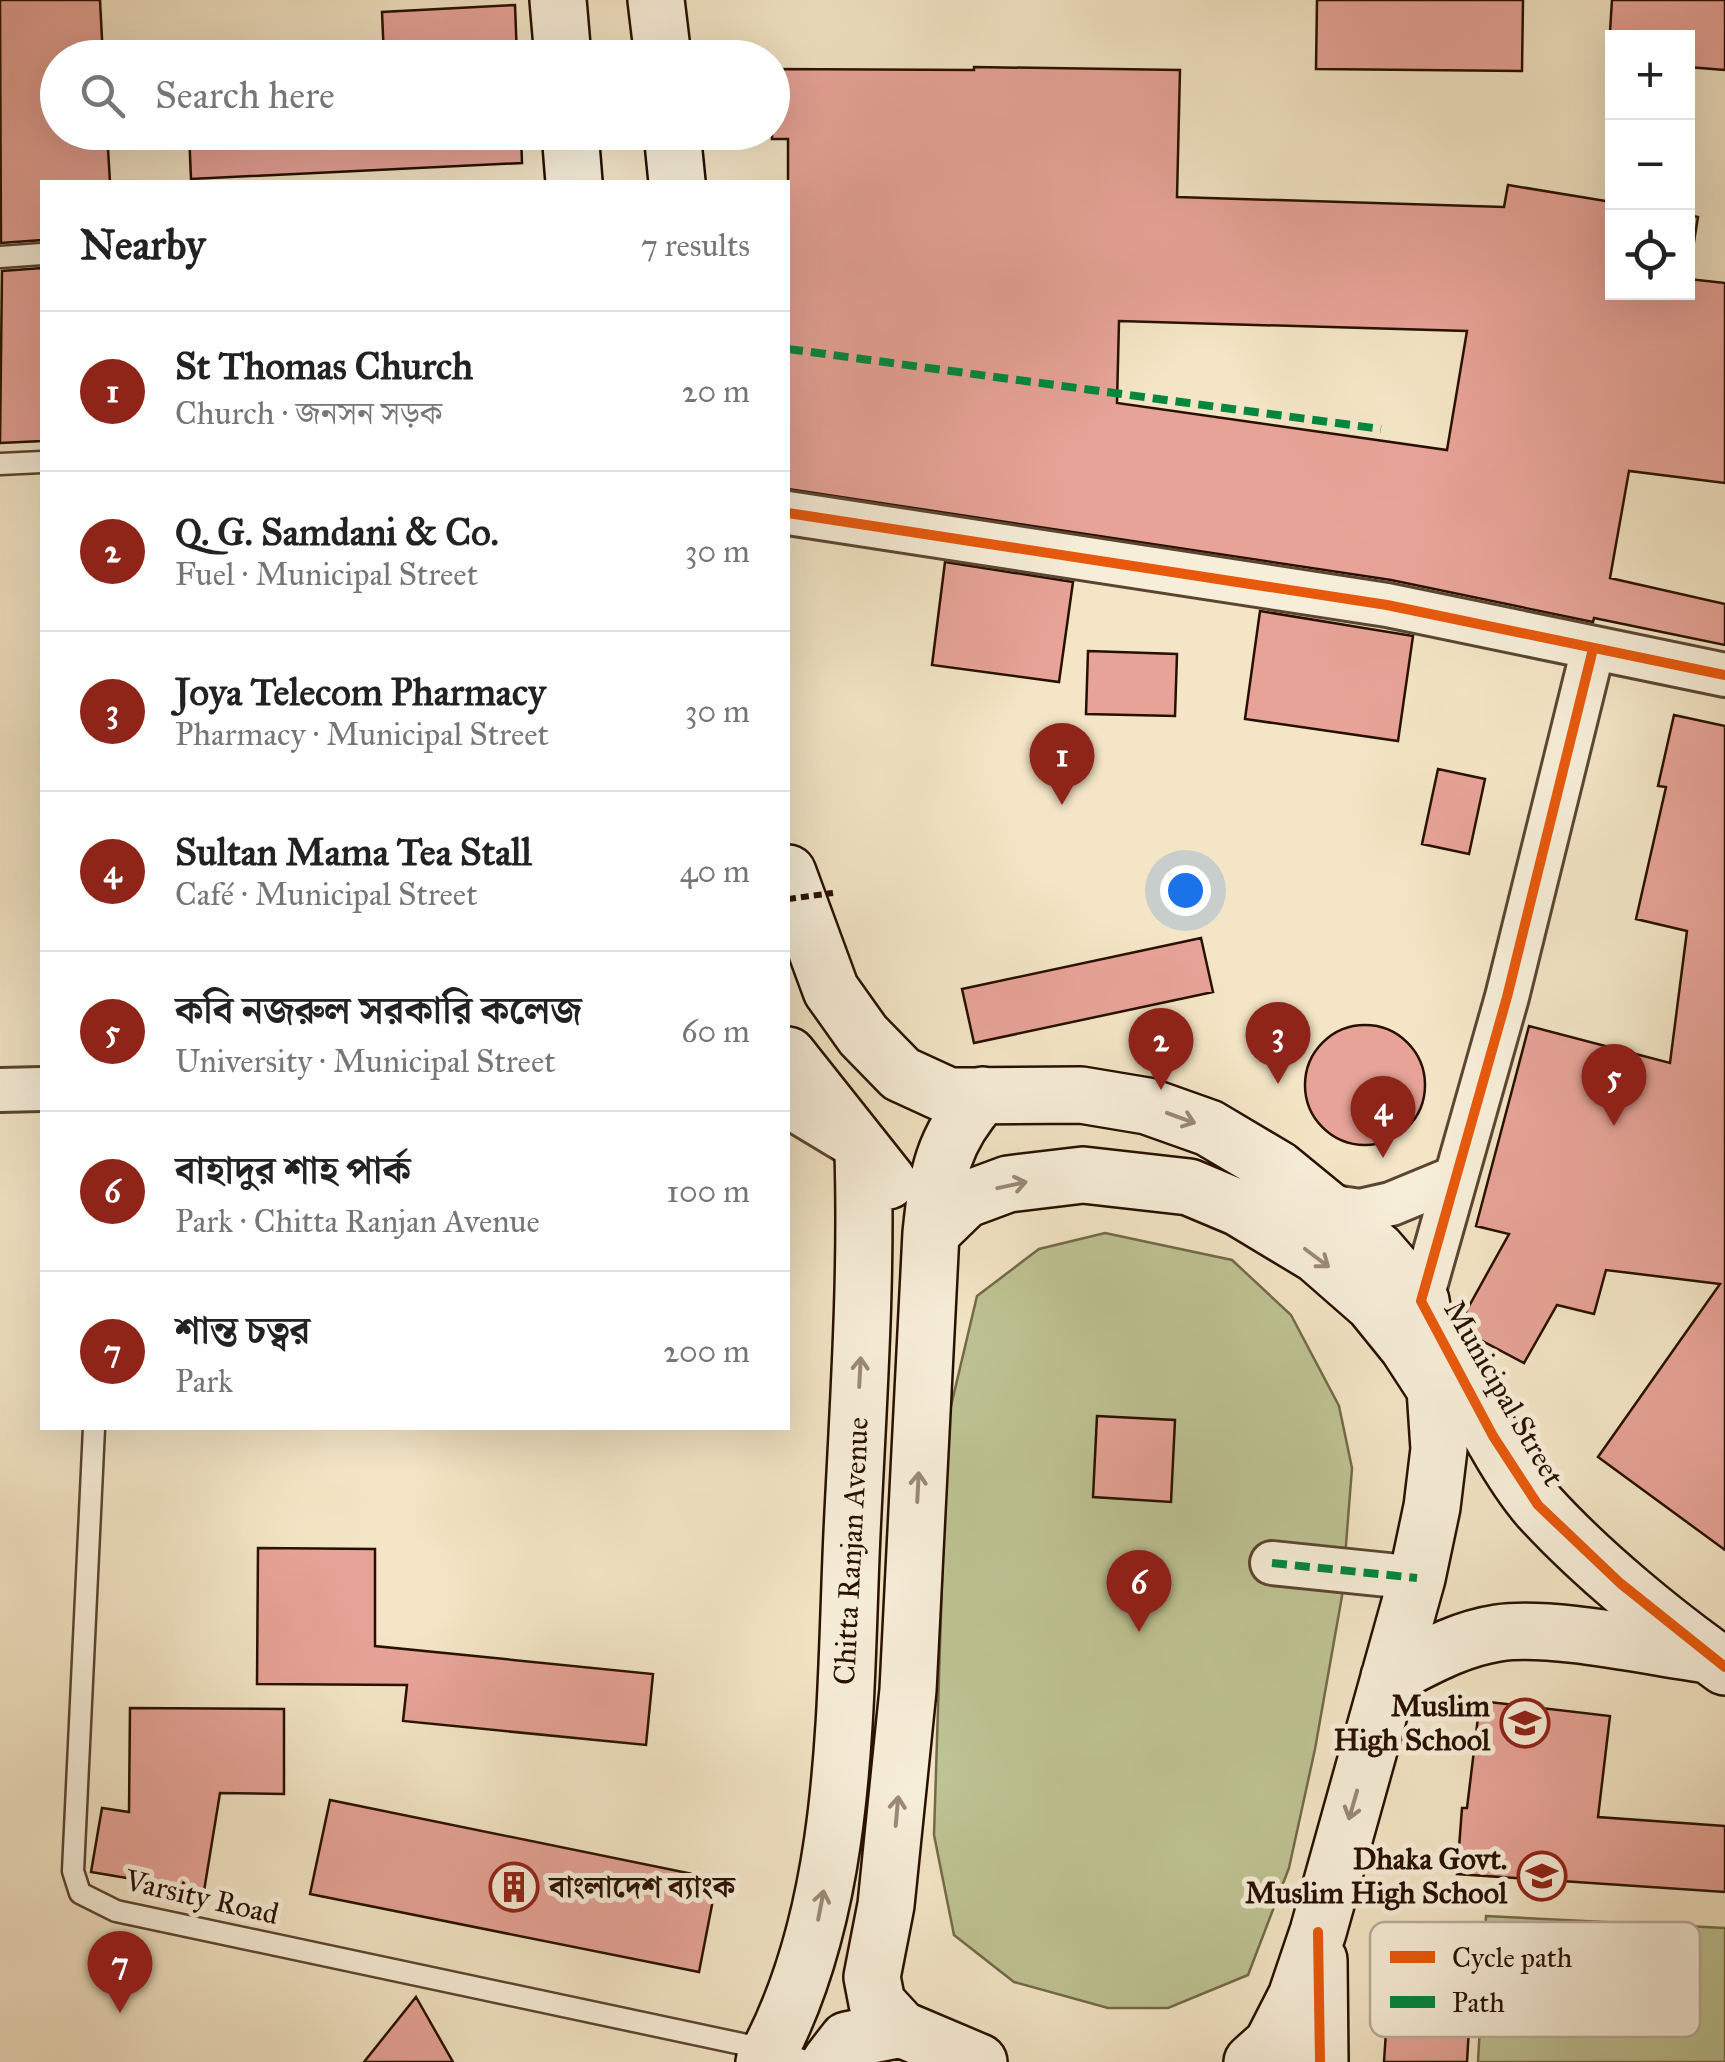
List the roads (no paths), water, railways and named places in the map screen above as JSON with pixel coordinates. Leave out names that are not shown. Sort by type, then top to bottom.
[{"type":"main road","points":[[558,0],[561,40]]},
{"type":"main road","points":[[656,0],[661,40]]},
{"type":"main road","points":[[571,150],[574,180]]},
{"type":"main road","points":[[674,150],[677,180]]},
{"type":"main road","name":"Municipal Street","points":[[810,883],[831,990],[863,1035],[901,1074],[950,1096],[1081,1094],[1148,1106],[1209,1128],[1278,1169],[1328,1206],[1377,1250],[1421,1301],[1493,1436],[1538,1505],[1620,1583],[1716,1661]]},
{"type":"main road","points":[[790,1053],[863,1035]]},
{"type":"main road","points":[[790,1056],[863,1153],[931,1234]]},
{"type":"main road","points":[[979,2062],[901,2029],[877,2003],[872,1976],[886,1906],[908,1690],[937,1178],[960,1121],[983,1096]]},
{"type":"main road","name":"Chitta Ranjan Avenue","points":[[781,2058],[819,1916],[838,1784],[865,1265],[863,1153]]},
{"type":"main road","points":[[931,1234],[965,1200],[1008,1184],[1083,1175],[1189,1187],[1239,1208],[1316,1256],[1373,1304],[1435,1389]]},
{"type":"main road","name":"Municipal Street","points":[[1318,1932],[1417,1578],[1432,1507],[1439,1449],[1435,1389],[1421,1301]]},
{"type":"main road","points":[[1389,1677],[1444,1648],[1499,1633],[1554,1634],[1716,1661]]},
{"type":"main road","points":[[1252,2062],[1272,2044],[1296,1997],[1318,1932]]},
{"type":"main road","points":[[1318,1932],[1320,2062]]},
{"type":"main road","points":[[804,1964],[872,1976]]},
{"type":"main road","points":[[830,2062],[846,2040],[901,2029]]},
{"type":"street","points":[[790,513],[1388,604],[1725,675]]},
{"type":"street","points":[[1421,1301],[1507,997],[1593,649]]},
{"type":"street","points":[[0,1090],[40,1089]]},
{"type":"street","points":[[790,1107],[863,1153]]},
{"type":"street","points":[[1328,1206],[1360,1210],[1376,1207],[1454,1178]]},
{"type":"street","points":[[1272,1563],[1417,1578]]},
{"type":"lane","points":[[0,256],[40,254]]},
{"type":"lane","points":[[0,464],[40,462]]},
{"type":"lane","name":"Varsity Road","points":[[94,1430],[73,1871],[80,1893],[116,1910],[781,2058]]},
{"type":"place","name":"St Thomas Church","points":[[1062,805]]},
{"type":"place","name":"Joya Telecom Pharmacy","points":[[1278,1084]]},
{"type":"place","name":"Q. G. Samdani & Co.","points":[[1161,1090]]},
{"type":"place","name":"কবি নজরুল সরকারি কলেজ","points":[[1614,1126]]},
{"type":"place","name":"Sultan Mama Tea Stall","points":[[1383,1158]]},
{"type":"place","name":"বাহাদুর শাহ পার্ক","points":[[1139,1632]]},
{"type":"place","name":"Muslim High School","points":[[1525,1723]]},
{"type":"place","name":"Dhaka Govt. Muslim High School","points":[[1542,1876]]},
{"type":"place","name":"বাংলাদেশ ব্যাংক","points":[[514,1887]]},
{"type":"place","name":"শান্ত চত্বর","points":[[120,2013]]}]
